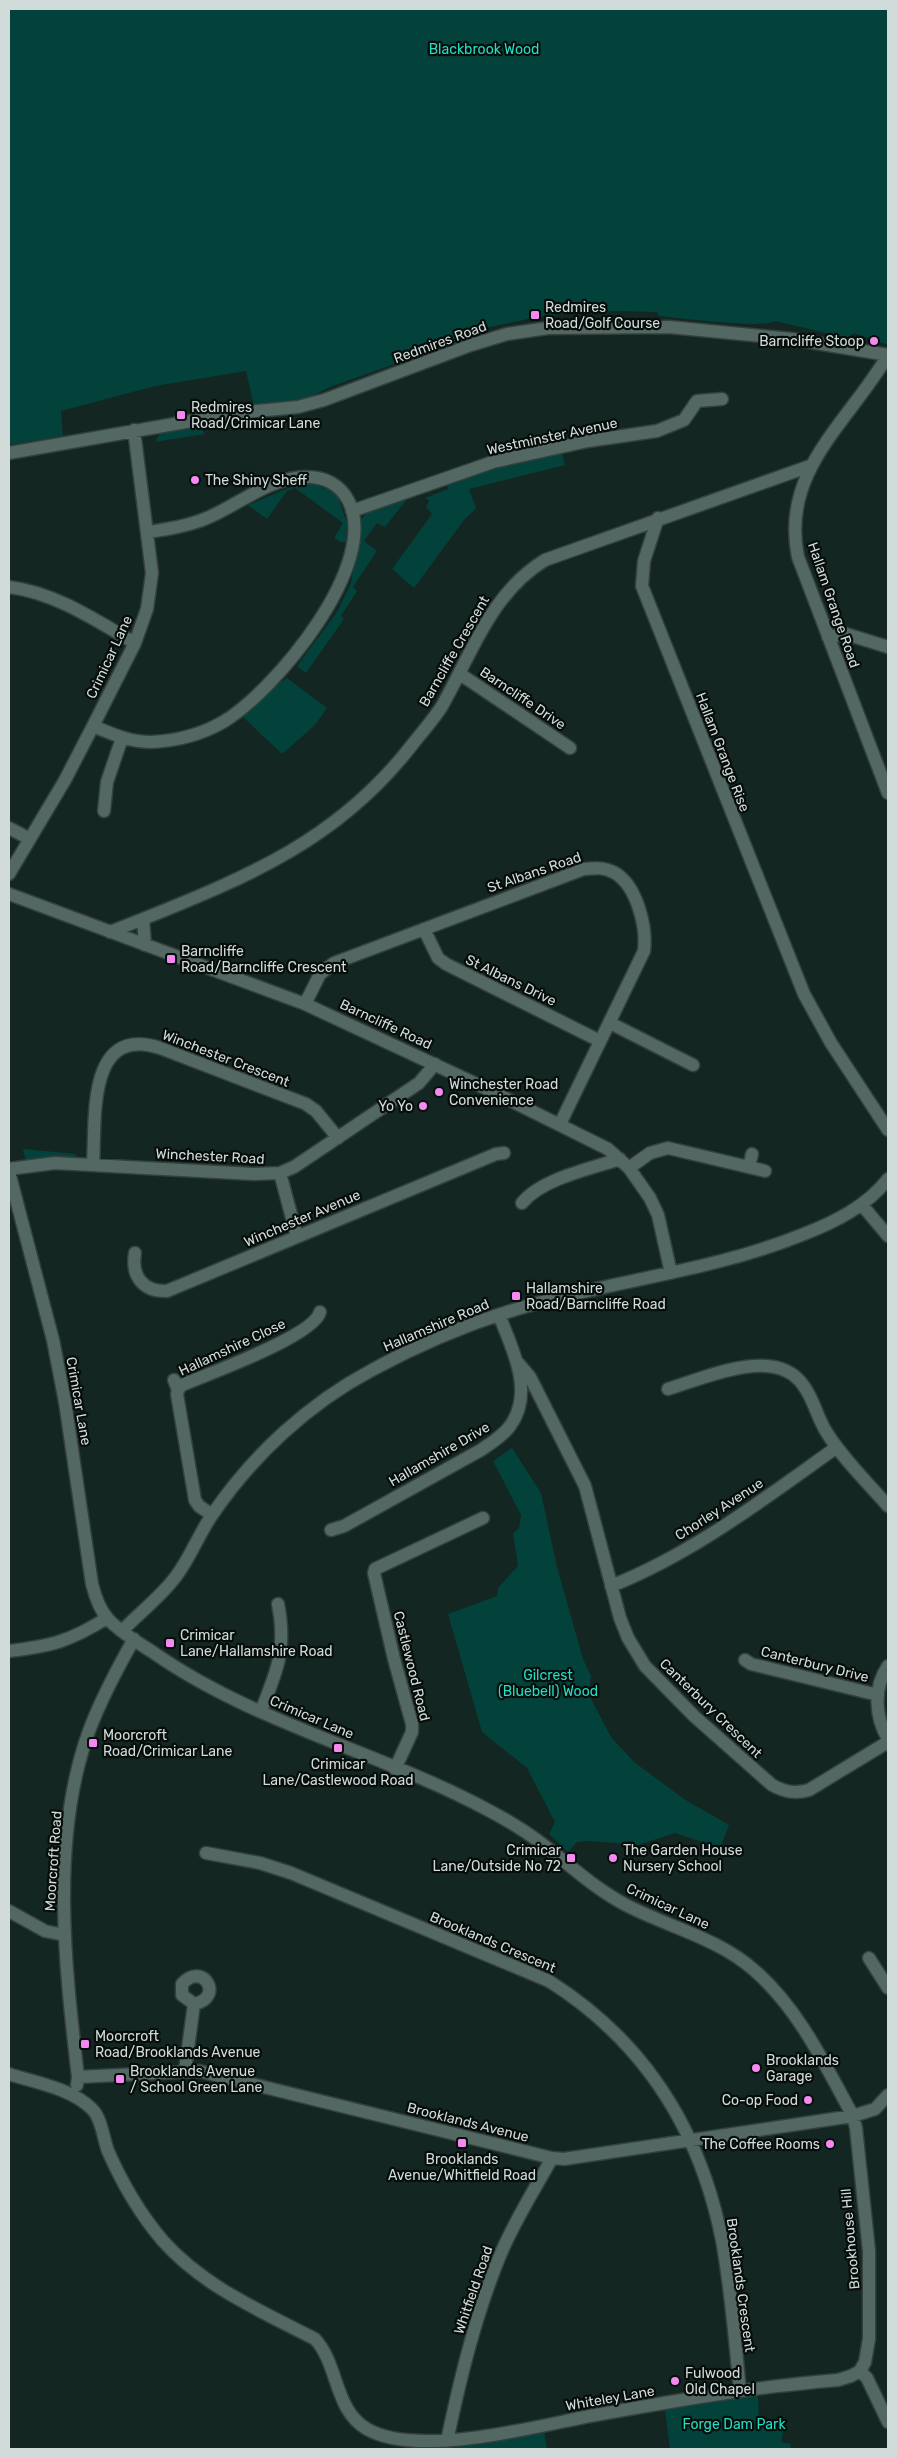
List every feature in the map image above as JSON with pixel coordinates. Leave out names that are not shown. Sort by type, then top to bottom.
[{"type":"street","name":"Redmires Road","points":[[9,453],[237,413],[298,407],[324,400],[470,345],[507,334],[548,328],[669,327],[792,339],[888,355]]},
{"type":"street","name":"Hallam Grange Road","points":[[888,355],[878,372],[810,466],[799,497],[795,544],[828,637],[888,793]]},
{"type":"street","name":"Westminster Avenue","points":[[352,511],[493,462],[588,441],[657,431],[684,420],[698,401],[722,399]]},
{"type":"street","name":"Crimicar Lane","points":[[9,874],[93,726],[135,643],[147,609],[152,583],[148,532],[134,430]]},
{"type":"street","points":[[658,518],[810,466]]},
{"type":"street","points":[[93,726],[122,738],[152,742],[200,733],[225,721],[257,696],[305,640],[327,610],[342,582],[353,538],[352,511],[344,493],[328,481],[318,478],[297,477],[269,487],[196,522],[148,532]]},
{"type":"street","name":"Barncliffe Crescent","points":[[110,932],[259,870],[299,848],[330,826],[382,781],[401,760],[441,706],[460,674],[476,638],[490,614],[529,569],[545,560],[658,518]]},
{"type":"street","name":"Hallam Grange Rise","points":[[658,518],[644,561],[642,586],[804,994],[831,1043],[888,1130]]},
{"type":"street","points":[[9,587],[23,589],[56,600],[135,643]]},
{"type":"street","points":[[828,637],[846,634],[888,647]]},
{"type":"street","name":"Barncliffe Drive","points":[[460,674],[570,748]]},
{"type":"street","points":[[104,810],[107,782],[122,738]]},
{"type":"street","points":[[9,828],[30,839]]},
{"type":"street","name":"St Albans Road","points":[[306,1004],[315,983],[326,968],[424,928],[584,869],[595,868],[614,873],[631,891],[639,909],[645,942],[644,951],[560,1124]]},
{"type":"street","name":"Barncliffe Road","points":[[9,894],[306,1004],[560,1124],[608,1149],[625,1163],[650,1198],[658,1215],[671,1273]]},
{"type":"street","points":[[143,919],[145,945]]},
{"type":"street","name":"St Albans Drive","points":[[424,928],[438,958],[446,964],[600,1041]]},
{"type":"street","points":[[610,1023],[693,1065]]},
{"type":"street","name":"Winchester Crescent","points":[[93,1164],[98,1084],[103,1066],[116,1053],[141,1044],[160,1048],[306,1104],[316,1111],[338,1138]]},
{"type":"street","name":"Winchester Road","points":[[9,1170],[55,1163],[253,1174],[280,1173],[294,1167],[419,1083],[435,1064]]},
{"type":"street","points":[[522,1203],[527,1197],[543,1187],[570,1175],[625,1163],[668,1148],[751,1160],[765,1170]]},
{"type":"street","name":"Winchester Avenue","points":[[135,1253],[133,1268],[136,1277],[150,1289],[167,1291],[439,1176],[496,1154],[504,1153]]},
{"type":"street","name":"Crimicar Lane","points":[[9,1170],[12,1207],[35,1270],[66,1402],[92,1584],[100,1607],[107,1618],[122,1631],[201,1684],[464,1798],[516,1826],[585,1880],[610,1896],[726,1950],[753,1968],[788,2006],[807,2034],[853,2116]]},
{"type":"street","points":[[280,1173],[297,1237]]},
{"type":"street","name":"Hallamshire Road","points":[[122,1631],[177,1575],[212,1515],[264,1451],[286,1430],[332,1394],[370,1371],[410,1350],[499,1315],[559,1298],[744,1257],[790,1240],[823,1226],[862,1205],[888,1179]]},
{"type":"street","points":[[862,1205],[888,1236]]},
{"type":"street","name":"Hallamshire Close","points":[[212,1515],[199,1506],[195,1500],[176,1385],[182,1385],[282,1343],[317,1320],[320,1312]]},
{"type":"street","name":"Hallamshire Drive","points":[[331,1530],[344,1526],[481,1450],[502,1435],[511,1425],[517,1412],[521,1384],[518,1363],[499,1315]]},
{"type":"street","name":"Canterbury Crescent","points":[[518,1363],[525,1368],[585,1486],[611,1586],[628,1638],[645,1666],[694,1716],[772,1785],[791,1793],[809,1790],[888,1741]]},
{"type":"street","points":[[668,1389],[748,1366],[768,1365],[781,1368],[797,1377],[804,1386],[826,1432],[888,1506]]},
{"type":"street","points":[[521,1384],[535,1388]]},
{"type":"street","name":"Chorley Avenue","points":[[611,1586],[636,1576],[690,1547],[837,1447]]},
{"type":"street","name":"Castlewood Road","points":[[395,1769],[412,1732],[412,1724],[394,1659],[374,1573],[376,1569],[483,1518]]},
{"type":"street","points":[[261,1711],[280,1658],[282,1639],[278,1604]]},
{"type":"street","points":[[9,1651],[56,1644],[78,1636],[107,1618]]},
{"type":"street","name":"Moorcroft Road","points":[[72,2095],[78,2077],[65,1964],[64,1935],[67,1846],[73,1794],[80,1762],[101,1703],[134,1639]]},
{"type":"street","name":"Canterbury Drive","points":[[745,1660],[751,1664],[878,1695]]},
{"type":"street","points":[[888,1666],[878,1695],[879,1718],[888,1741]]},
{"type":"street","name":"Brooklands Crescent","points":[[206,1853],[260,1863],[291,1873],[550,1981],[578,1999],[619,2036],[658,2084],[690,2140],[706,2182],[722,2240],[740,2391]]},
{"type":"street","points":[[9,1912],[45,1931],[64,1935]]},
{"type":"street","points":[[869,1958],[888,1988]]},
{"type":"street","points":[[185,2070],[194,2004]]},
{"type":"street","name":"Brooklands Avenue","points":[[78,2077],[185,2070],[208,2073],[552,2158],[579,2158],[853,2116]]},
{"type":"street","name":"Whiteley Lane","points":[[9,2074],[72,2095],[94,2110],[107,2148],[131,2197],[164,2241],[186,2264],[216,2286],[315,2340],[323,2348],[344,2405],[354,2419],[366,2429],[380,2436],[423,2445],[740,2391],[838,2380],[852,2376],[860,2370]]},
{"type":"street","points":[[853,2116],[875,2109],[888,2096]]},
{"type":"street","name":"Brookhouse Hill","points":[[853,2116],[858,2142],[871,2272],[869,2339],[865,2362],[860,2370]]},
{"type":"street","name":"Whitfield Road","points":[[447,2441],[471,2340],[496,2266],[514,2226],[552,2158]]},
{"type":"street","points":[[860,2370],[867,2378],[888,2422]]},
{"type":"green space","name":"Blackbrook Wood","points":[[9,9],[888,9],[888,345],[854,333],[847,338],[776,321],[754,324],[720,322],[659,316],[657,312],[614,311],[547,315],[475,330],[451,344],[330,387],[308,398],[254,406],[246,371],[155,386],[61,411],[63,436],[9,445]]},
{"type":"green space","points":[[200,426],[205,434],[155,442],[161,432]]},
{"type":"green space","points":[[561,450],[565,465],[469,489],[476,508],[464,520],[414,588],[392,569],[432,514],[426,507],[429,501],[425,498],[448,489],[446,480]]},
{"type":"green space","points":[[313,483],[337,494],[347,523],[346,542],[341,542],[334,538],[343,523],[295,488],[287,491],[267,519],[248,505],[298,484]]},
{"type":"green space","points":[[405,497],[408,498],[385,527],[377,523],[364,541],[377,551],[353,587],[357,591],[341,616],[344,619],[306,673],[297,666],[337,612],[351,583],[361,519],[367,513]]},
{"type":"green space","points":[[287,678],[327,708],[314,726],[282,754],[243,717],[274,686]]},
{"type":"green space","points":[[23,1149],[76,1154],[75,1158],[26,1161]]},
{"type":"green space","name":"Gilcrest (Bluebell) Wood","points":[[512,1448],[541,1493],[557,1567],[583,1659],[591,1676],[589,1695],[611,1737],[634,1762],[684,1799],[729,1825],[720,1848],[675,1833],[638,1845],[591,1841],[577,1842],[568,1852],[549,1834],[555,1822],[527,1768],[482,1732],[448,1614],[497,1596],[498,1588],[518,1566],[513,1533],[519,1528],[521,1515],[493,1461]]},
{"type":"green space","name":"Forge Dam Park","points":[[758,2395],[759,2425],[763,2428],[784,2427],[781,2442],[791,2444],[790,2449],[670,2449],[665,2410]]},
{"type":"green space","points":[[544,2430],[547,2449],[443,2449],[445,2446]]},
{"type":"place","name":"Redmires Road/Golf Course","points":[[535,315]]},
{"type":"place","name":"Barncliffe Stoop","points":[[874,341]]},
{"type":"place","name":"Redmires Road/Crimicar Lane","points":[[181,415]]},
{"type":"place","name":"The Shiny Sheff","points":[[195,480]]},
{"type":"place","name":"Barncliffe Road/Barncliffe Crescent","points":[[171,959]]},
{"type":"place","name":"Winchester Road Convenience","points":[[439,1092]]},
{"type":"place","name":"Yo Yo","points":[[423,1106]]},
{"type":"place","name":"Hallamshire Road/Barncliffe Road","points":[[516,1296]]},
{"type":"place","name":"Crimicar Lane/Hallamshire Road","points":[[170,1643]]},
{"type":"place","name":"Moorcroft Road/Crimicar Lane","points":[[93,1743]]},
{"type":"place","name":"Crimicar Lane/Castlewood Road","points":[[338,1748]]},
{"type":"place","name":"Crimicar Lane/Outside No 72","points":[[571,1858]]},
{"type":"place","name":"The Garden House Nursery School","points":[[613,1858]]},
{"type":"place","name":"Moorcroft Road/Brooklands Avenue","points":[[85,2044]]},
{"type":"place","name":"Brooklands Garage","points":[[756,2068]]},
{"type":"place","name":"Brooklands Avenue / School Green Lane","points":[[120,2079]]},
{"type":"place","name":"Co-op Food","points":[[808,2100]]},
{"type":"place","name":"Brooklands Avenue/Whitfield Road","points":[[462,2143]]},
{"type":"place","name":"The Coffee Rooms","points":[[830,2144]]},
{"type":"place","name":"Fulwood Old Chapel","points":[[675,2381]]}]
